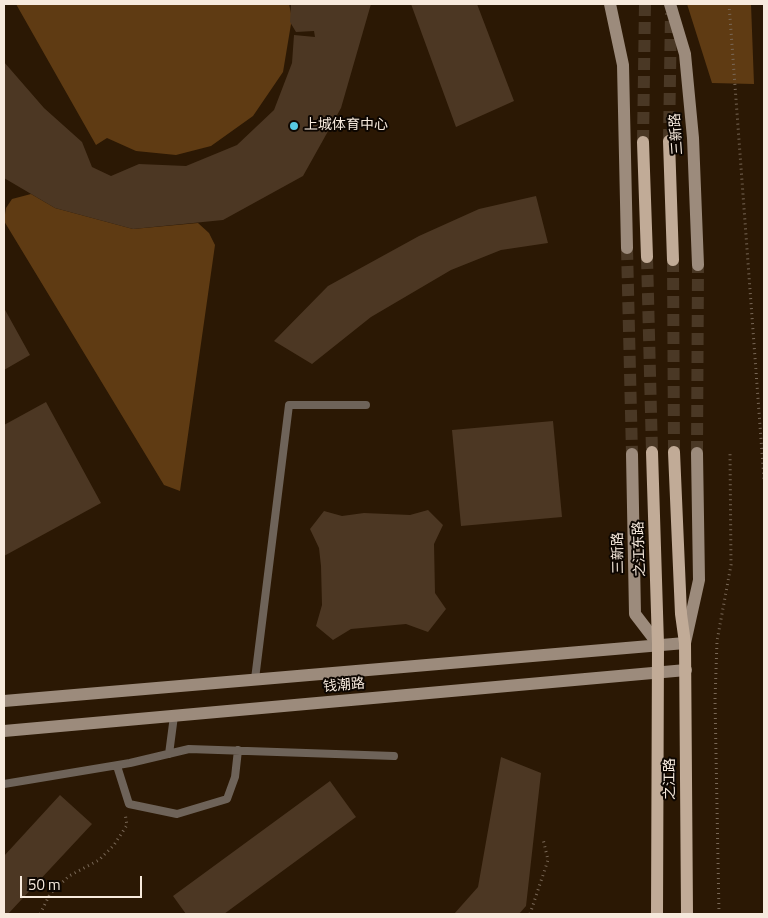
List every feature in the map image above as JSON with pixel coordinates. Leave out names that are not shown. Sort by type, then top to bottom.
[{"type":"main road","points":[[610,4],[622,65],[627,248]]},
{"type":"main road","name":"三新路","points":[[670,4],[685,54],[693,138],[698,265]]},
{"type":"main road","points":[[670,141],[673,260]]},
{"type":"main road","points":[[643,142],[647,257]]},
{"type":"main road","name":"之江东路","points":[[652,452],[658,644]]},
{"type":"main road","points":[[674,452],[681,614],[685,643]]},
{"type":"main road","points":[[685,643],[699,580],[697,453]]},
{"type":"main road","name":"三新路","points":[[632,454],[635,614],[658,644]]},
{"type":"main road","name":"钱潮路","points":[[4,700],[685,643]]},
{"type":"main road","name":"之江路","points":[[685,643],[687,914]]},
{"type":"main road","name":"之江路","points":[[657,914],[658,644]]},
{"type":"main road","name":"钱潮路","points":[[4,731],[686,670]]},
{"type":"lane","points":[[255,679],[289,405],[366,405]]},
{"type":"lane","points":[[168,754],[174,716]]},
{"type":"lane","points":[[4,784],[117,766],[189,749],[394,756]]},
{"type":"lane","points":[[117,766],[129,804],[177,814],[227,799],[235,777],[238,750]]},
{"type":"path","points":[[729,4],[764,480]]},
{"type":"path","points":[[719,914],[715,700],[717,641],[732,566],[730,451]]},
{"type":"path","points":[[40,914],[50,894],[69,876],[99,860],[114,845],[126,825],[124,810]]},
{"type":"path","points":[[530,914],[548,860],[543,839]]},
{"type":"shaded area","points":[[16,4],[289,4],[292,18],[283,72],[253,116],[211,146],[176,155],[136,151],[107,138],[96,145]]},
{"type":"shaded area","points":[[687,4],[751,4],[754,84],[712,83]]},
{"type":"shaded area","points":[[31,194],[55,208],[133,229],[198,223],[209,233],[215,245],[180,491],[164,485],[4,221],[6,208],[12,199]]},
{"type":"building","name":"上城体育中心","points":[[291,4],[371,4],[341,108],[303,176],[223,220],[133,229],[55,208],[4,178],[4,62],[44,108],[82,142],[92,167],[111,176],[139,164],[186,166],[237,145],[274,110],[292,63],[294,35],[315,37],[314,31],[296,32],[290,22]]},
{"type":"building","points":[[411,4],[477,4],[514,101],[456,127]]},
{"type":"building","points":[[536,196],[548,243],[501,250],[451,270],[371,317],[312,364],[274,341],[328,286],[419,236],[479,209]]},
{"type":"building","points":[[4,308],[30,355],[4,370]]},
{"type":"building","points":[[46,402],[101,503],[4,556],[4,425]]},
{"type":"building","points":[[553,421],[562,517],[461,526],[452,430]]},
{"type":"building","points":[[428,510],[443,525],[434,544],[435,593],[446,609],[428,632],[406,624],[351,629],[333,640],[316,626],[322,605],[321,566],[319,548],[310,529],[324,511],[342,516],[364,513],[410,515]]},
{"type":"building","points":[[501,757],[541,773],[526,906],[519,914],[454,914],[478,887]]},
{"type":"building","points":[[330,781],[356,817],[224,914],[186,914],[173,896]]},
{"type":"building","points":[[60,795],[92,824],[8,914],[4,914],[4,856]]},
{"type":"tunnel","points":[[643,142],[645,4]]},
{"type":"tunnel","points":[[669,141],[671,13]]},
{"type":"tunnel","points":[[627,248],[632,454]]},
{"type":"tunnel","points":[[647,257],[652,452]]},
{"type":"tunnel","points":[[673,260],[674,452]]},
{"type":"tunnel","points":[[697,453],[698,265]]},
{"type":"place","name":"上城体育中心","points":[[294,126]]}]
